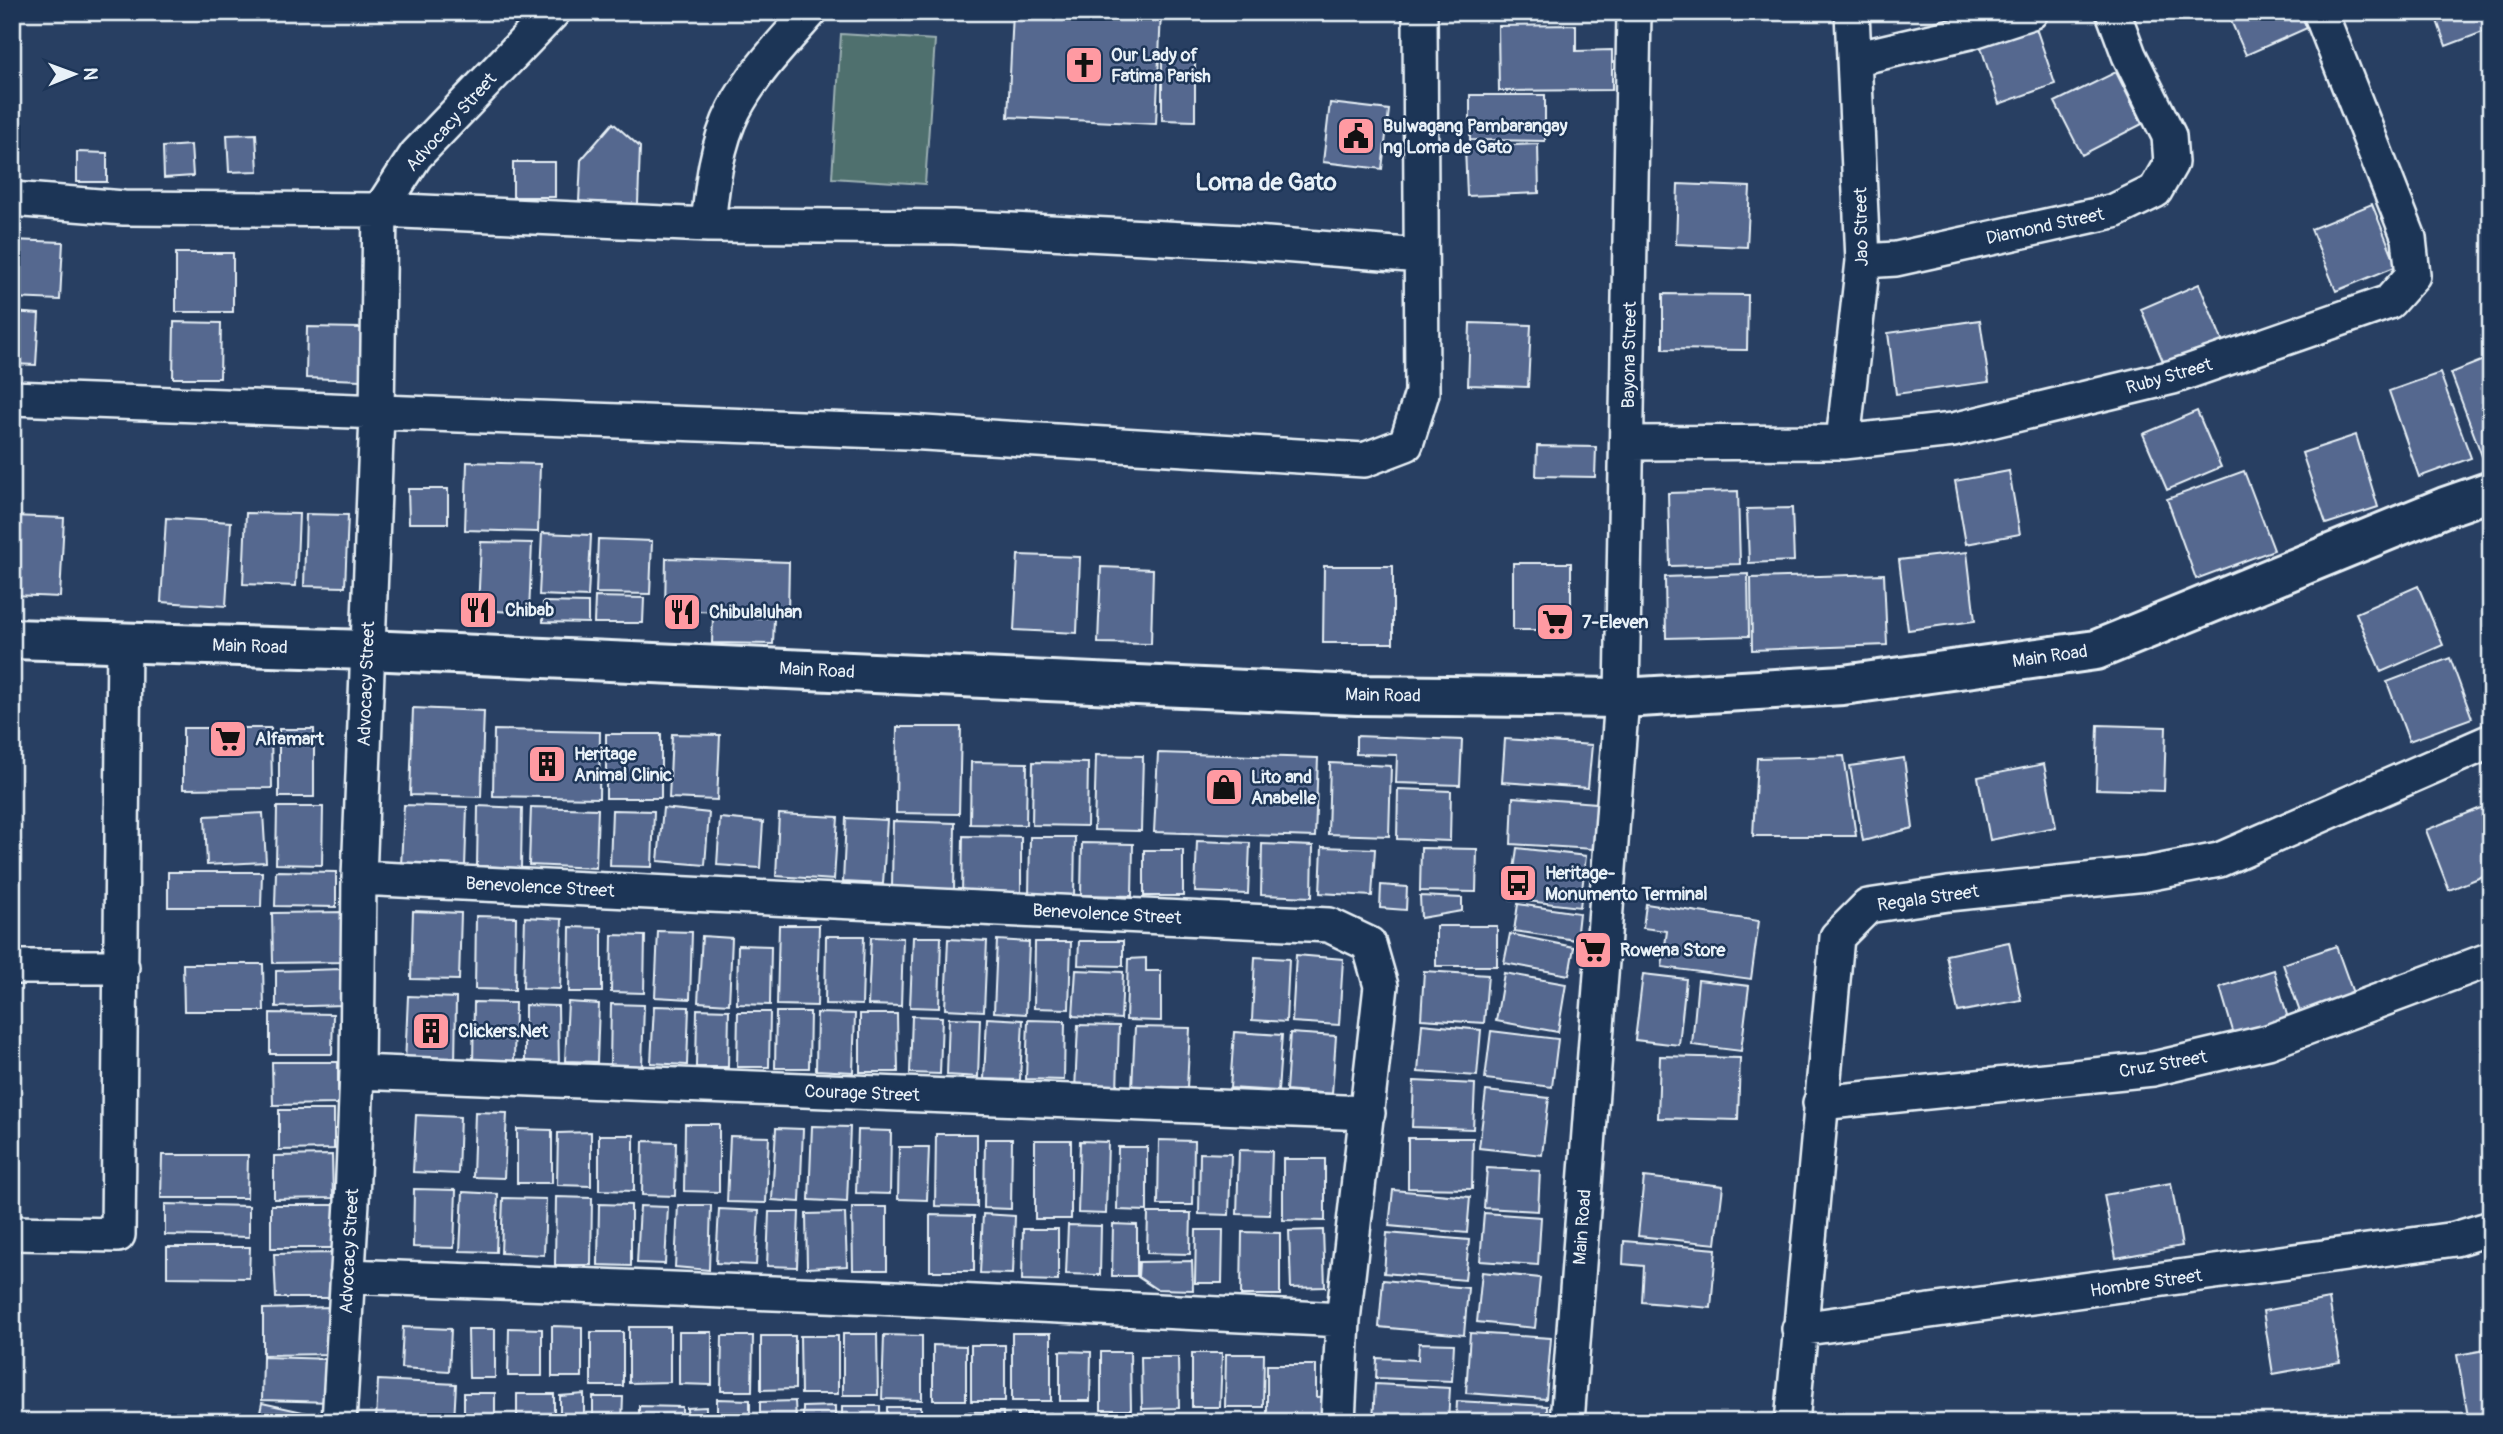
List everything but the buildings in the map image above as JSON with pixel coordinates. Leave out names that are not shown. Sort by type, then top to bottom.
[{"type":"main road","name":"Main Road","points":[[12,639],[367,650],[1345,694],[1622,698],[1843,685],[2096,650],[2491,491]]},
{"type":"street","name":"Advocacy Street","points":[[339,1422],[357,1072],[359,878],[377,414],[380,210],[416,155],[553,12]]},
{"type":"street","points":[[708,225],[715,167],[733,111],[765,62],[810,12]]},
{"type":"street","points":[[12,398],[377,414],[908,432],[1364,460],[1406,444],[1422,393],[1420,12]]},
{"type":"street","name":"Bayona Street","points":[[1622,698],[1634,12]]},
{"type":"street","name":"Jao Street","points":[[1843,442],[1863,261],[1852,12]]},
{"type":"street","points":[[1854,59],[1970,32],[2031,12]]},
{"type":"street","name":"Diamond Street","points":[[1863,261],[1896,259],[2114,211],[2155,191],[2171,163],[2169,136],[2129,55],[2113,12]]},
{"type":"street","name":"Ruby Street","points":[[1628,443],[1843,442],[1953,430],[2173,377],[2389,302],[2413,275],[2409,238],[2320,12]]},
{"type":"street","points":[[12,199],[124,208],[380,210],[708,225],[953,227],[1421,256]]},
{"type":"street","points":[[12,1233],[118,1235],[124,641]]},
{"type":"street","name":"Main Road","points":[[1567,1422],[1622,698]]},
{"type":"street","name":"Regala Street","points":[[1791,1422],[1837,937],[1868,906],[1948,894],[2146,874],[2219,860],[2491,741]]},
{"type":"street","name":"Benevolence Street","points":[[359,878],[1329,925],[1369,944],[1381,986],[1343,1320],[1338,1422]]},
{"type":"street","name":"Cruz Street","points":[[1820,1103],[2153,1069],[2267,1042],[2491,959]]},
{"type":"street","points":[[12,967],[122,967]]},
{"type":"street","name":"Courage Street","points":[[357,1072],[1368,1113]]},
{"type":"street","name":"Hombre Street","points":[[1799,1329],[2442,1241],[2491,1228]]},
{"type":"street","points":[[347,1276],[876,1297],[1343,1320]]},
{"type":"green space","points":[[841,34],[935,40],[925,184],[832,178]]},
{"type":"place","name":"Our Lady of Fatima Parish","points":[[1084,65]]},
{"type":"place","name":"Bulwagang Pambarangay ng Loma de Gato","points":[[1356,136]]},
{"type":"place","name":"Chibab","points":[[478,610]]},
{"type":"place","name":"Chibulaluhan","points":[[682,612]]},
{"type":"place","name":"7-Eleven","points":[[1555,622]]},
{"type":"place","name":"Alfamart","points":[[228,739]]},
{"type":"place","name":"Heritage Animal Clinic","points":[[547,764]]},
{"type":"place","name":"Lito and Anabelle","points":[[1224,787]]},
{"type":"place","name":"Heritage- Monumento Terminal","points":[[1518,883]]},
{"type":"place","name":"Rowena Store","points":[[1593,950]]},
{"type":"place","name":"Clickers.Net","points":[[431,1031]]},
{"type":"district","name":"Loma de Gato","points":[[1266,182]]}]
